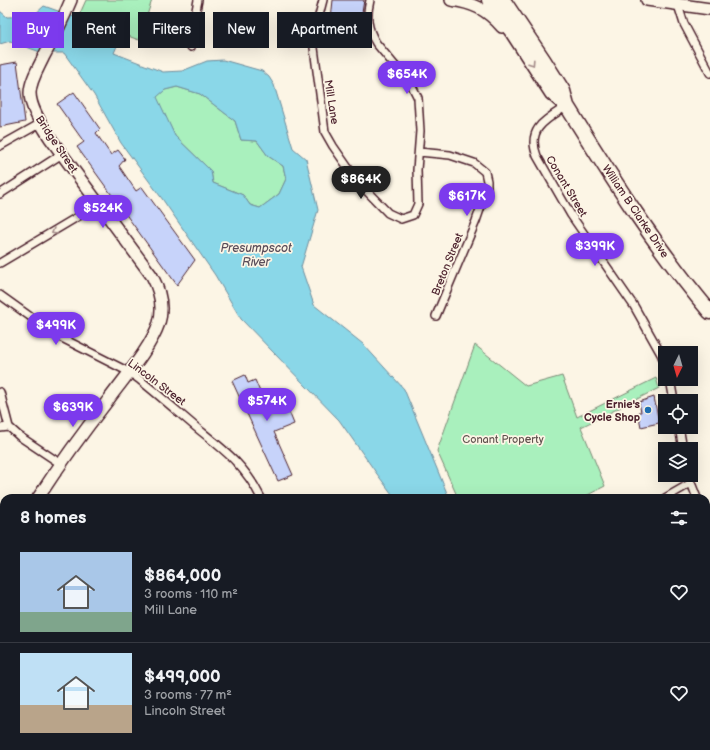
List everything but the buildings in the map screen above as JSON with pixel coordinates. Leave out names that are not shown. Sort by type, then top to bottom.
[{"type":"highway","points":[[489,0],[558,92]]},
{"type":"highway","points":[[502,0],[544,61],[558,92]]},
{"type":"highway","name":"William B Clarke Drive","points":[[558,92],[653,238],[674,268],[710,312]]},
{"type":"street","name":"Bridge Street","points":[[41,494],[148,345],[159,324],[161,315],[161,298],[152,276],[62,154],[41,123],[30,94],[37,68],[44,58],[71,0]]},
{"type":"street","points":[[196,12],[198,0]]},
{"type":"street","name":"Mill Lane","points":[[323,0],[315,31],[314,48],[325,132],[349,171],[378,204],[394,217],[401,219],[413,215],[418,204],[417,170],[419,152]]},
{"type":"street","points":[[370,0],[367,13],[372,36],[380,48],[412,86],[418,98],[419,152]]},
{"type":"street","points":[[451,0],[468,3],[480,8],[492,16],[502,27],[513,33]]},
{"type":"street","points":[[647,0],[710,9]]},
{"type":"street","points":[[678,5],[684,24],[710,73]]},
{"type":"street","name":"Conant Street","points":[[567,106],[539,125],[533,140],[535,152],[571,215],[634,306],[658,349]]},
{"type":"street","points":[[0,146],[41,123]]},
{"type":"street","name":"Breton Street","points":[[419,152],[450,156],[474,163],[485,172],[487,181],[487,189],[476,221],[436,316]]},
{"type":"street","points":[[0,194],[62,154]]},
{"type":"street","points":[[0,263],[99,204]]},
{"type":"street","name":"Lincoln Street","points":[[0,295],[56,336],[129,372],[217,443],[237,462],[255,486],[259,494]]},
{"type":"street","points":[[0,392],[9,427],[61,464]]},
{"type":"street","points":[[0,428],[9,427]]},
{"type":"street","points":[[672,494],[691,483],[695,494]]},
{"type":"green space","points":[[86,0],[152,0],[148,12],[138,12],[138,40],[130,37],[130,12],[81,12]]},
{"type":"green space","points":[[177,87],[200,94],[235,121],[241,140],[257,141],[268,156],[283,166],[286,179],[279,194],[260,208],[250,205],[243,195],[213,183],[211,171],[175,136],[156,97],[165,90]]},
{"type":"green space","name":"Conant Property","points":[[475,345],[526,386],[562,376],[577,417],[656,378],[659,388],[581,427],[605,486],[590,494],[456,494],[437,451]]},
{"type":"water","name":"Presumpscot River","points":[[44,6],[61,12],[37,12]]},
{"type":"water","name":"Presumpscot River","points":[[0,11],[7,17],[12,17],[12,42],[0,44]]},
{"type":"water","name":"Presumpscot River","points":[[64,13],[72,16],[72,48],[116,48],[114,53],[163,72],[182,71],[207,61],[223,60],[262,71],[269,77],[274,85],[293,148],[306,159],[318,210],[301,267],[314,305],[363,344],[404,389],[447,494],[392,494],[339,420],[241,319],[215,275],[121,143],[94,95],[64,53],[43,53],[29,48],[64,48]],"holes":[[[177,87],[200,94],[235,121],[241,140],[257,141],[268,156],[283,166],[286,179],[279,194],[260,208],[250,205],[243,195],[213,183],[211,171],[175,136],[157,97],[165,90]]]},
{"type":"place","name":"Ernie's Cycle Shop","points":[[648,410]]}]
